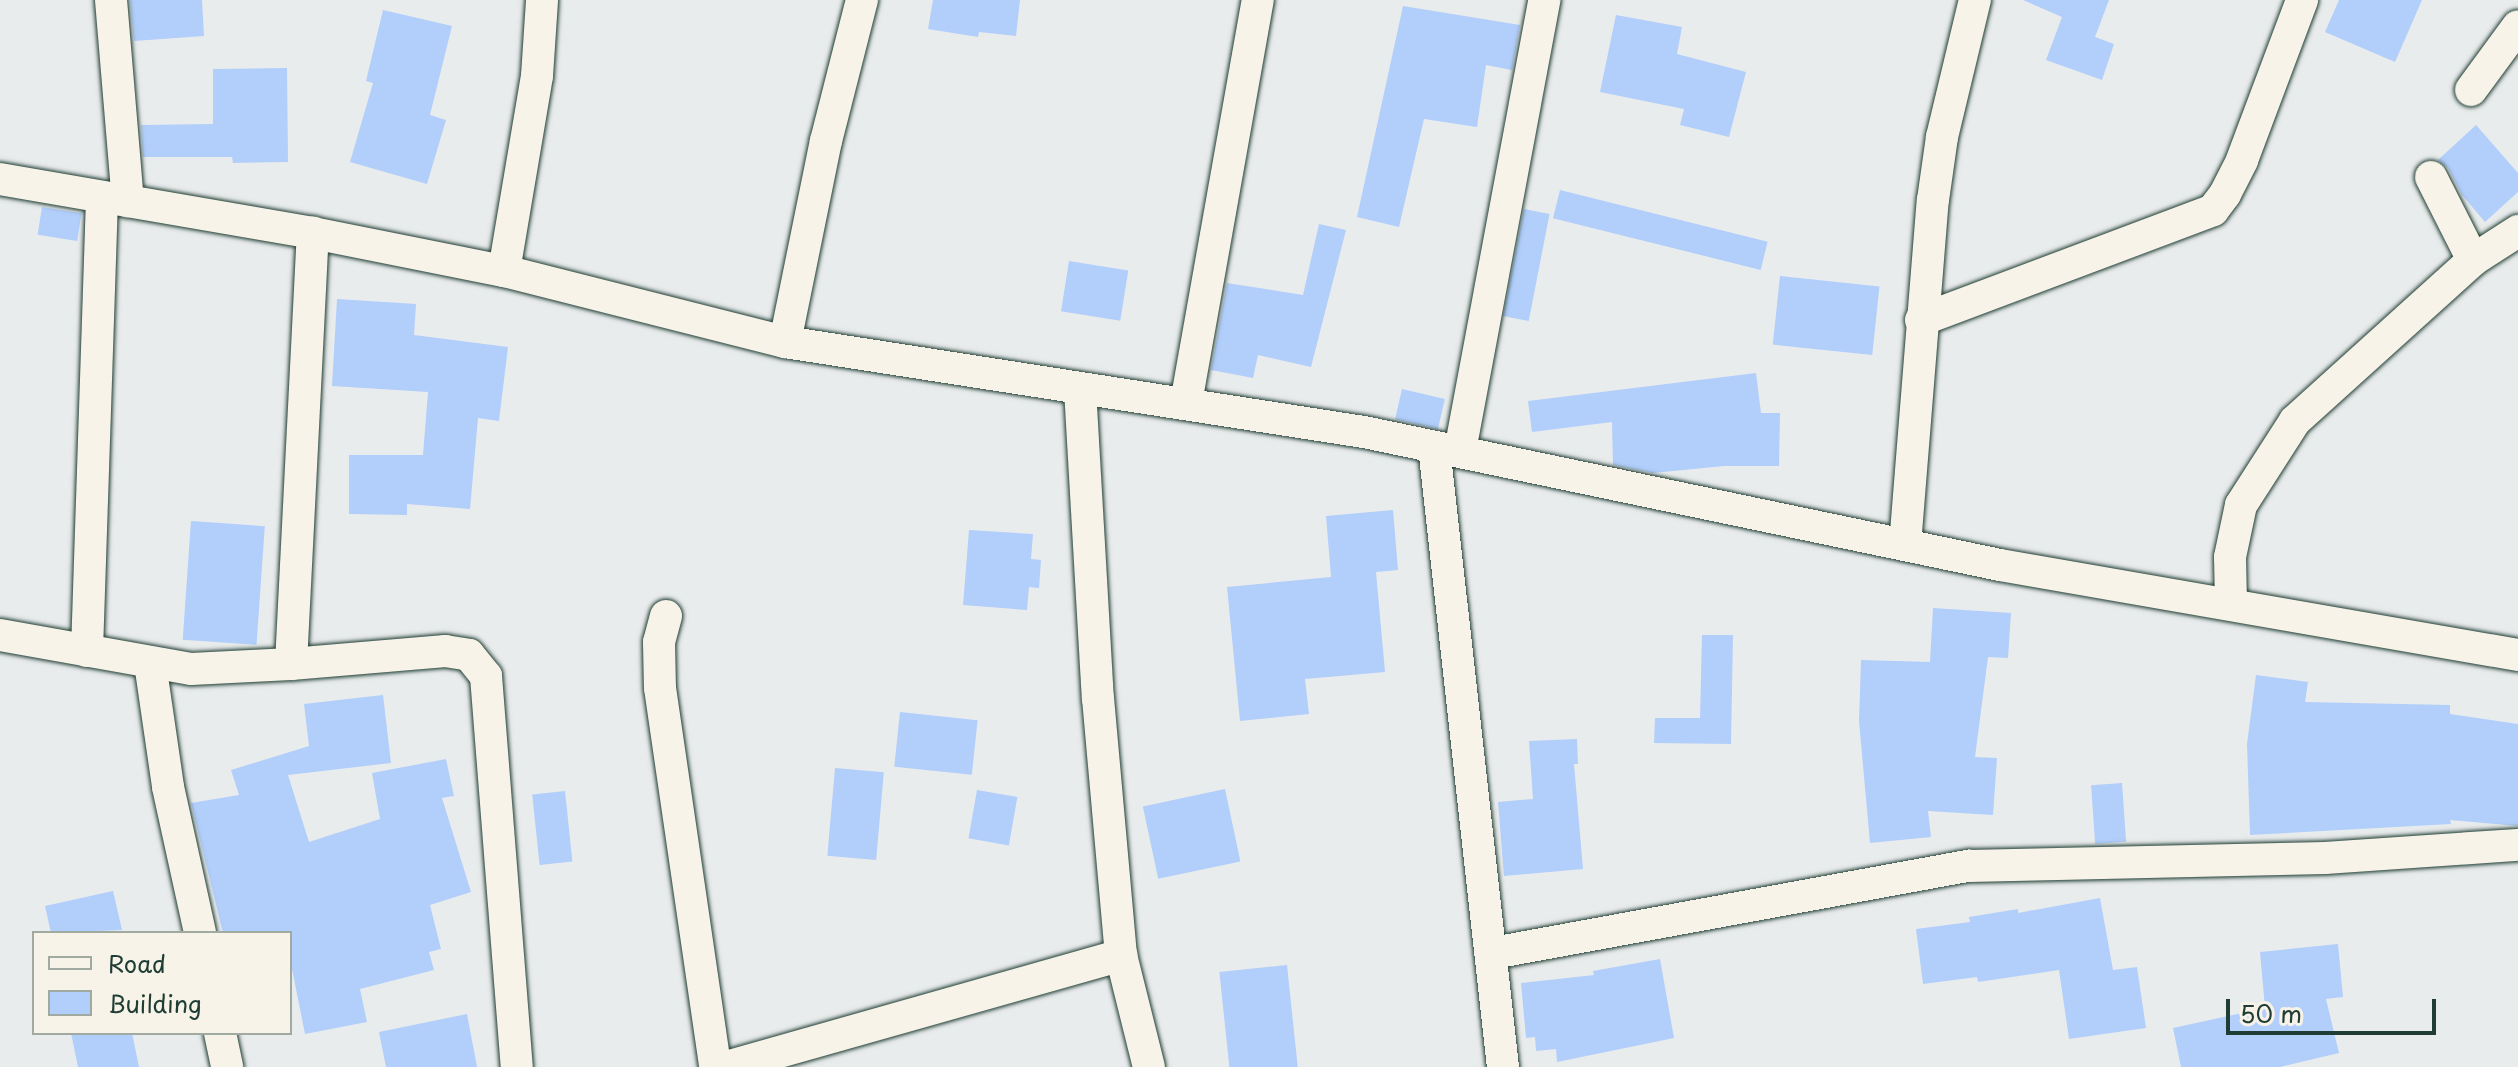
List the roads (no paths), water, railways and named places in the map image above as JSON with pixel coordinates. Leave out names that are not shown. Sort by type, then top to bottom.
[{"type":"street","points":[[87,651],[115,199],[111,0]]},
{"type":"street","points":[[504,271],[537,76],[542,0]]},
{"type":"street","points":[[785,342],[826,141],[862,0]]},
{"type":"street","points":[[1186,403],[1258,0]]},
{"type":"street","points":[[1503,1067],[1447,449],[1544,0]]},
{"type":"street","points":[[1905,545],[1921,320],[1942,137],[1975,0]]},
{"type":"street","points":[[1921,320],[2213,210],[2242,160],[2302,0]]},
{"type":"street","points":[[2471,90],[2518,26]]},
{"type":"street","points":[[2431,177],[2473,260]]},
{"type":"street","points":[[0,179],[313,233],[504,271],[785,342],[1186,403],[1447,449],[2131,591],[2231,604],[2518,655]]},
{"type":"street","points":[[291,664],[313,233]]},
{"type":"street","points":[[2231,604],[2230,557],[2241,505],[2264,464],[2295,421],[2473,260],[2514,237]]},
{"type":"street","points":[[1080,389],[1098,698],[1121,955],[1149,1067]]},
{"type":"street","points":[[666,616],[659,642],[660,688],[715,1067]]},
{"type":"street","points":[[0,635],[191,669],[445,651],[469,655],[486,676],[517,1067]]},
{"type":"street","points":[[150,663],[168,787],[200,931]]},
{"type":"street","points":[[1493,953],[1969,866],[2325,858],[2518,845]]},
{"type":"street","points":[[726,1067],[1121,955]]},
{"type":"street","points":[[220,1035],[227,1067]]}]
